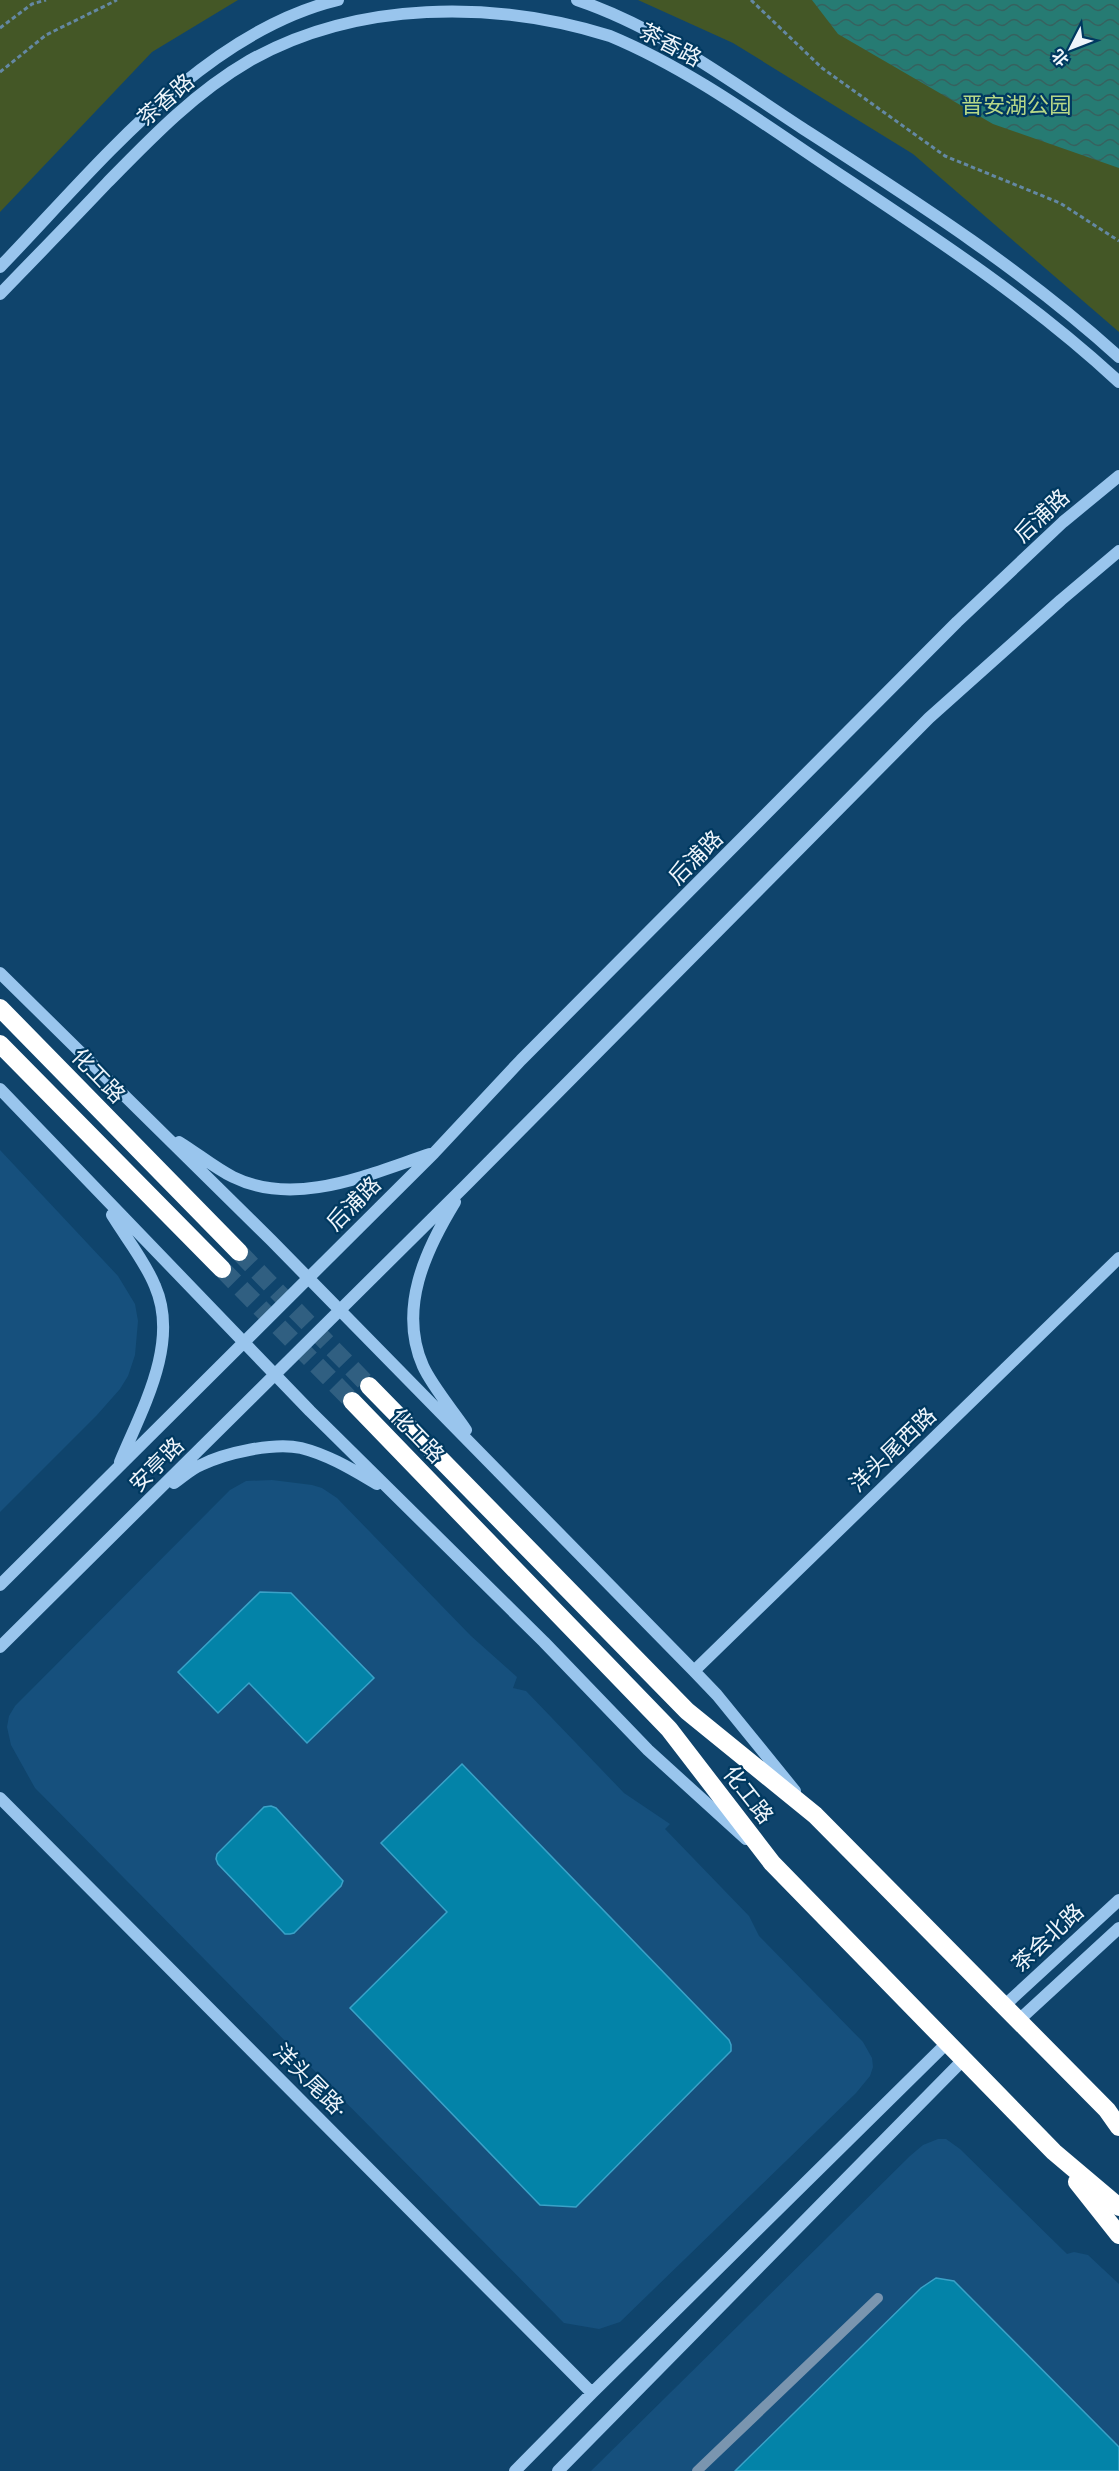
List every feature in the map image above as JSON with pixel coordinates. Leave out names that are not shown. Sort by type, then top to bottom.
[{"type":"highway","name":"化工路","points":[[0,1008],[238,1252]]},
{"type":"highway","points":[[0,1044],[222,1269]]},
{"type":"highway","name":"化工路","points":[[369,1386],[687,1711],[815,1815],[1113,2114],[1119,2127]]},
{"type":"highway","name":"化工路","points":[[352,1401],[669,1729],[772,1863],[1054,2152],[1119,2207]]},
{"type":"highway","points":[[1054,2152],[1119,2235]]},
{"type":"main road","name":"茶香路","points":[[0,267],[107,156],[188,79],[214,58],[267,27],[295,14],[338,0]]},
{"type":"main road","name":"茶香路","points":[[577,0],[626,19],[678,48],[919,204],[1054,301],[1119,357]]},
{"type":"main road","name":"茶香路","points":[[0,294],[165,124],[223,77],[249,60],[303,34],[364,15],[412,7],[478,6],[530,12],[576,23],[636,47],[689,76],[949,248],[1033,308],[1119,382]]},
{"type":"main road","name":"后浦路","points":[[308,1277],[434,1153],[521,1060],[957,622],[1063,522],[1119,476]]},
{"type":"main road","points":[[340,1310],[929,718],[1060,600],[1119,551]]},
{"type":"main road","points":[[0,973],[308,1277],[694,1671],[717,1695],[815,1815]]},
{"type":"main road","points":[[0,1089],[243,1344],[544,1642],[648,1750],[772,1863]]},
{"type":"main road","points":[[159,1129],[234,1177],[263,1187],[293,1191],[360,1177],[434,1153]]},
{"type":"main road","points":[[465,1186],[435,1234],[424,1260],[415,1290],[412,1316],[423,1366],[484,1456]]},
{"type":"main road","points":[[99,1193],[155,1286],[163,1316],[162,1342],[155,1373],[145,1403],[116,1469]]},
{"type":"main road","name":"洋头尾西路","points":[[694,1671],[1119,1258]]},
{"type":"main road","name":"安亭路","points":[[0,1585],[308,1277]]},
{"type":"main road","name":"安亭路","points":[[0,1647],[340,1310]]},
{"type":"main road","points":[[148,1501],[201,1465],[228,1455],[261,1448],[299,1448],[339,1462],[393,1493]]},
{"type":"main road","name":"洋头尾路·","points":[[0,1798],[592,2392]]},
{"type":"main road","name":"茶会北路","points":[[1004,2006],[1119,1900]]},
{"type":"main road","name":"茶会北路","points":[[1019,2020],[1119,1928]]},
{"type":"main road","points":[[515,2471],[592,2392],[948,2042]]},
{"type":"main road","points":[[558,2471],[964,2059]]},
{"type":"lane","points":[[697,2471],[878,2298]]},
{"type":"path","points":[[0,28],[32,4],[46,0]]},
{"type":"path","points":[[0,72],[46,35],[117,0]]},
{"type":"path","points":[[751,0],[822,68],[945,156],[1060,203],[1119,241]]},
{"type":"shaded area","points":[[0,1150],[118,1276],[135,1304],[138,1321],[135,1355],[128,1376],[120,1389],[0,1512]]},
{"type":"shaded area","points":[[272,1480],[312,1485],[322,1488],[337,1498],[471,1636],[517,1677],[513,1688],[526,1691],[624,1793],[670,1824],[665,1829],[749,1916],[759,1936],[863,2042],[872,2058],[873,2067],[870,2076],[856,2093],[620,2322],[599,2329],[564,2323],[35,1788],[11,1745],[7,1727],[9,1716],[15,1706],[230,1490],[246,1481]]},
{"type":"shaded area","points":[[938,2139],[946,2139],[960,2149],[1067,2254],[1074,2252],[1088,2255],[1119,2284],[1119,2471],[591,2471],[910,2156],[923,2145]]},
{"type":"green space","points":[[0,0],[238,0],[152,52],[0,212]]},
{"type":"green space","name":"晋安湖公园","points":[[638,0],[1119,0],[1119,332],[913,154],[733,43]]},
{"type":"water","points":[[812,0],[1119,0],[1119,168],[993,124],[838,34]]},
{"type":"building","points":[[260,1592],[291,1593],[374,1678],[307,1743],[249,1683],[218,1713],[178,1672]]},
{"type":"building","points":[[462,1764],[729,2040],[731,2045],[731,2051],[576,2207],[540,2205],[350,2008],[447,1912],[381,1843]]},
{"type":"building","points":[[264,1807],[276,1808],[343,1881],[341,1886],[294,1933],[290,1934],[285,1934],[218,1864],[216,1859],[217,1854]]},
{"type":"building","points":[[936,2278],[954,2281],[1119,2447],[1119,2471],[735,2471],[921,2288]]},
{"type":"tunnel","points":[[239,1252],[369,1386]]},
{"type":"tunnel","points":[[222,1269],[352,1401]]}]
